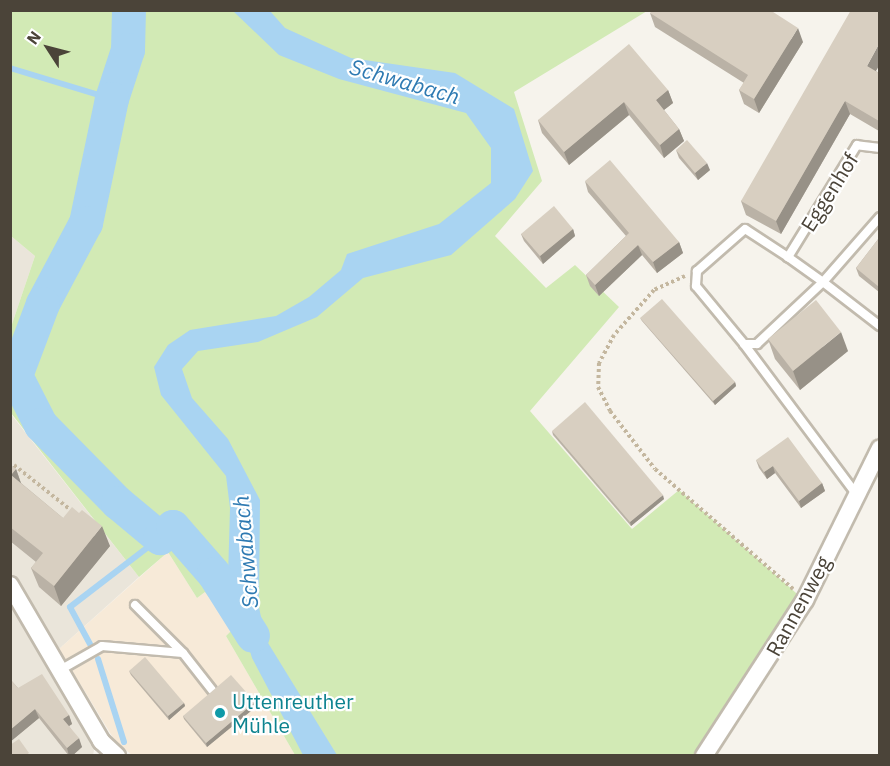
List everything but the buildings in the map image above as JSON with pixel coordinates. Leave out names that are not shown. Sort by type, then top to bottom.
[{"type":"street","name":"Rannenweg","points":[[704,756],[805,600],[879,448]]},
{"type":"street","points":[[10,585],[17,608],[60,670],[101,741],[117,756]]},
{"type":"lane","name":"Eggenhof","points":[[788,257],[857,145],[879,148]]},
{"type":"lane","points":[[744,344],[757,344],[823,282],[879,217]]},
{"type":"lane","points":[[857,495],[744,344],[696,286],[697,271],[745,230],[823,282],[879,326]]},
{"type":"lane","points":[[135,605],[183,653],[212,690]]},
{"type":"lane","points":[[60,670],[102,646],[183,653]]},
{"type":"path","points":[[697,271],[654,290],[637,306],[599,363],[598,387],[610,411],[655,469],[805,600]]},
{"type":"path","points":[[14,465],[78,516]]},
{"type":"path","points":[[22,480],[27,475]]},
{"type":"shaded area","points":[[11,236],[35,256],[11,327]]},
{"type":"shaded area","points":[[10,413],[139,577],[59,649],[95,745],[93,755],[11,755]]},
{"type":"shaded area","points":[[168,552],[197,598],[205,592],[234,629],[226,636],[295,755],[132,755],[115,741],[59,649]]},
{"type":"green space","points":[[11,11],[647,11],[514,92],[542,181],[495,236],[546,288],[575,265],[619,307],[530,411],[632,529],[679,490],[804,600],[702,755],[295,755],[226,636],[233,629],[205,592],[197,598],[168,552],[139,577],[11,413],[11,327],[35,256],[11,236]]},
{"type":"water","points":[[233,11],[270,11],[285,28],[351,58],[455,73],[514,109],[533,171],[515,199],[451,255],[363,278],[317,317],[258,342],[198,351],[182,369],[192,398],[228,439],[260,500],[259,607],[265,638],[337,755],[303,755],[252,658],[228,577],[230,508],[226,476],[161,395],[154,367],[168,345],[190,330],[276,316],[309,297],[341,270],[347,254],[439,224],[491,183],[491,148],[466,113],[339,79],[279,55]]},
{"type":"waterway","name":"Schwabach","points":[[129,10],[128,50],[112,99],[86,223],[43,304],[16,376],[41,425],[118,503],[160,538],[173,527],[214,574],[253,636]]},
{"type":"waterway","points":[[10,68],[112,99]]},
{"type":"waterway","points":[[90,644],[70,607],[160,538]]},
{"type":"waterway","points":[[98,659],[124,742]]},
{"type":"place","name":"Uttenreuther Mühle","points":[[220,713]]}]
